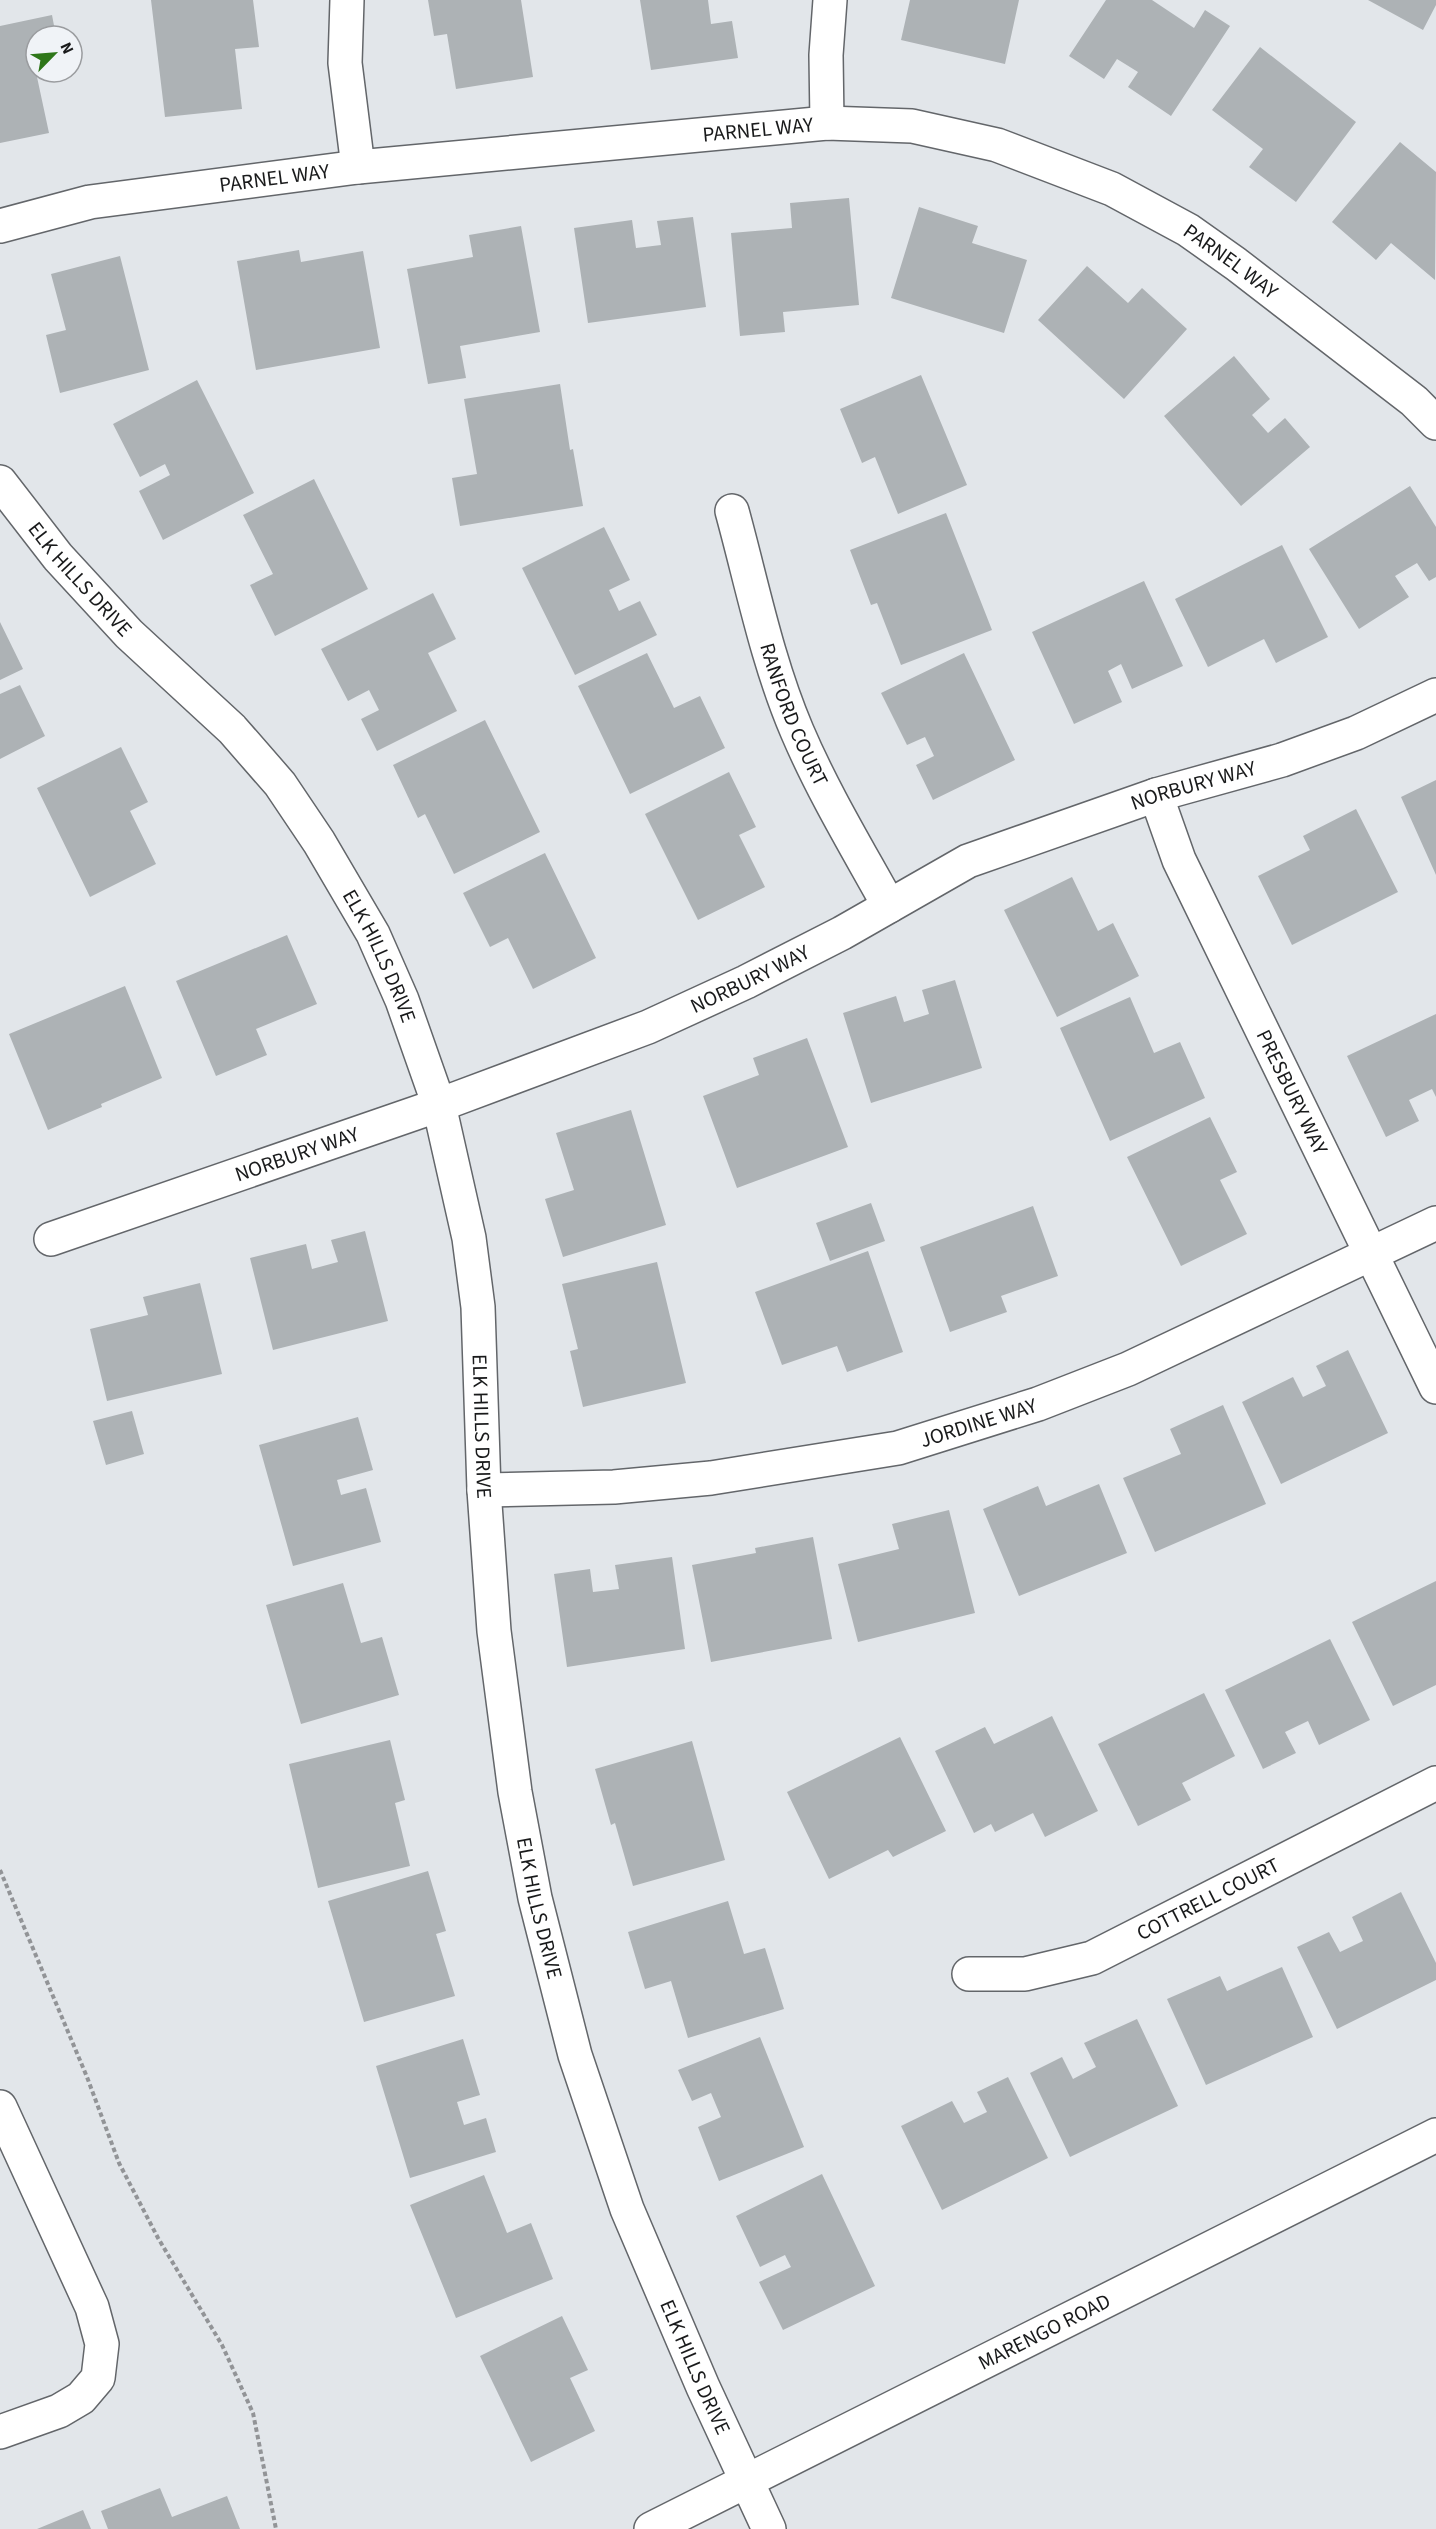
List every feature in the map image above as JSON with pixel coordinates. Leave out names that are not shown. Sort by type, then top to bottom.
[{"type":"street","points":[[347,0],[345,63],[358,166]]},
{"type":"street","points":[[827,123],[826,56],[830,0]]},
{"type":"street","name":"PARNEL WAY","points":[[0,226],[90,202],[358,166],[827,123],[912,126],[997,145],[1112,189],[1188,230],[1236,264],[1414,401],[1436,423]]},
{"type":"street","name":"ELK HILLS DRIVE","points":[[0,482],[58,557],[129,634],[232,729],[280,784],[319,842],[373,934],[406,1010],[439,1105],[469,1238],[478,1307],[484,1490],[494,1631],[515,1792],[535,1898],[575,2055],[627,2209],[746,2482],[769,2529]]},
{"type":"street","name":"RANFORD COURT","points":[[732,511],[774,667],[796,729],[824,790],[889,906]]},
{"type":"street","name":"NORBURY WAY","points":[[51,1239],[439,1105],[648,1027],[756,977],[968,861],[1156,795],[1282,760],[1356,733],[1436,695]]},
{"type":"street","name":"PRESBURY WAY","points":[[1156,795],[1179,860],[1436,1387]]},
{"type":"street","name":"JORDINE WAY","points":[[484,1490],[614,1487],[711,1478],[898,1448],[1038,1404],[1128,1369],[1373,1255],[1436,1223]]},
{"type":"street","name":"COTTRELL COURT","points":[[969,1974],[1025,1974],[1092,1958],[1436,1784]]},
{"type":"street","points":[[0,2107],[92,2307],[102,2344],[98,2378],[81,2398],[58,2411],[0,2432]]},
{"type":"street","name":"MARENGO ROAD","points":[[651,2529],[1436,2135]]},
{"type":"path","points":[[0,1870],[87,2077],[119,2163],[158,2238],[222,2345],[253,2413],[276,2529]]},
{"type":"building","points":[[151,0],[253,0],[259,47],[235,49],[242,109],[165,117]]},
{"type":"building","points":[[428,0],[521,0],[533,77],[456,89],[447,34],[434,36]]},
{"type":"building","points":[[640,0],[708,0],[711,24],[732,21],[738,58],[651,70]]},
{"type":"building","points":[[910,0],[1019,0],[1005,64],[901,40]]},
{"type":"building","points":[[1106,0],[1152,0],[1194,28],[1205,10],[1230,26],[1171,116],[1128,87],[1138,72],[1117,59],[1104,79],[1069,56]]},
{"type":"building","points":[[1368,0],[1436,0],[1436,5],[1423,30]]},
{"type":"building","points":[[52,15],[54,24],[24,24],[24,84],[38,84],[49,133],[0,143],[0,26]]},
{"type":"building","points":[[1260,47],[1356,122],[1296,202],[1249,167],[1263,149],[1212,110]]},
{"type":"building","points":[[1400,142],[1436,172],[1435,280],[1391,243],[1376,260],[1332,222]]},
{"type":"building","points":[[849,198],[859,305],[783,312],[785,332],[740,336],[731,233],[792,228],[790,203]]},
{"type":"building","points":[[919,207],[978,226],[972,243],[1027,260],[1004,333],[891,298]]},
{"type":"building","points":[[693,217],[706,307],[588,323],[574,228],[632,220],[636,248],[661,245],[657,221]]},
{"type":"building","points":[[521,226],[540,332],[460,346],[466,378],[428,384],[407,269],[473,257],[469,235]]},
{"type":"building","points":[[299,250],[301,262],[363,251],[380,348],[256,370],[237,261]]},
{"type":"building","points":[[120,256],[149,370],[60,393],[46,335],[66,330],[51,274]]},
{"type":"building","points":[[1087,266],[1128,303],[1142,288],[1187,329],[1124,399],[1038,320]]},
{"type":"building","points":[[1234,356],[1270,399],[1252,415],[1268,433],[1285,418],[1310,447],[1241,506],[1164,416]]},
{"type":"building","points":[[921,375],[967,485],[898,514],[875,457],[862,463],[840,409]]},
{"type":"building","points":[[197,380],[254,493],[163,540],[139,491],[170,475],[165,464],[140,477],[113,424]]},
{"type":"building","points":[[560,384],[570,450],[573,449],[583,506],[460,526],[452,478],[477,474],[464,399]]},
{"type":"building","points":[[314,479],[368,589],[275,636],[250,585],[273,574],[243,515]]},
{"type":"building","points":[[1410,486],[1436,527],[1436,577],[1429,581],[1417,563],[1395,576],[1409,597],[1359,629],[1309,549]]},
{"type":"building","points":[[946,513],[992,630],[901,665],[877,603],[871,605],[850,550]]},
{"type":"building","points":[[604,527],[630,580],[609,590],[619,611],[640,601],[657,635],[575,675],[522,568]]},
{"type":"building","points":[[1282,545],[1328,637],[1276,663],[1264,639],[1208,667],[1175,599]]},
{"type":"building","points":[[1144,581],[1183,666],[1132,689],[1121,664],[1108,671],[1122,702],[1074,724],[1032,632]]},
{"type":"building","points":[[433,593],[456,639],[428,653],[457,711],[377,751],[361,719],[379,710],[369,690],[348,701],[321,649]]},
{"type":"building","points":[[0,622],[23,669],[0,680]]},
{"type":"building","points":[[647,653],[674,708],[700,696],[725,748],[630,794],[578,686]]},
{"type":"building","points":[[964,653],[1015,760],[933,800],[916,765],[934,756],[925,737],[907,745],[881,693]]},
{"type":"building","points":[[20,685],[45,736],[0,759],[0,694]]},
{"type":"building","points":[[485,720],[540,832],[454,874],[425,814],[418,818],[393,765]]},
{"type":"building","points":[[121,747],[148,802],[130,811],[156,864],[90,897],[37,788]]},
{"type":"building","points":[[729,772],[756,827],[739,835],[765,887],[698,920],[645,814]]},
{"type":"building","points":[[1436,780],[1436,875],[1401,797]]},
{"type":"building","points":[[1356,809],[1398,892],[1292,945],[1258,876],[1310,850],[1303,836]]},
{"type":"building","points":[[545,853],[596,958],[533,989],[508,938],[490,947],[463,893]]},
{"type":"building","points":[[1072,877],[1098,931],[1113,923],[1139,976],[1057,1017],[1004,910]]},
{"type":"building","points":[[287,935],[317,1004],[256,1029],[267,1055],[216,1076],[176,981]]},
{"type":"building","points":[[955,980],[982,1068],[871,1103],[843,1013],[896,996],[904,1022],[929,1014],[922,990]]},
{"type":"building","points":[[125,986],[162,1078],[48,1130],[9,1034]]},
{"type":"building","points":[[1130,997],[1154,1053],[1180,1042],[1205,1098],[1110,1141],[1060,1028]]},
{"type":"building","points":[[1436,1014],[1436,1097],[1432,1089],[1409,1100],[1419,1121],[1386,1137],[1347,1056]]},
{"type":"building","points":[[807,1038],[848,1147],[737,1188],[703,1096],[759,1075],[753,1058]]},
{"type":"building","points":[[631,1110],[666,1225],[563,1257],[545,1199],[574,1190],[556,1133]]},
{"type":"building","points":[[1210,1117],[1237,1172],[1220,1180],[1247,1234],[1181,1266],[1127,1157]]},
{"type":"building","points":[[871,1203],[885,1241],[830,1261],[816,1223]]},
{"type":"building","points":[[1033,1206],[1058,1276],[1001,1296],[1007,1312],[950,1332],[920,1247]]},
{"type":"building","points":[[365,1231],[388,1321],[273,1350],[250,1258],[306,1244],[312,1269],[338,1262],[331,1240]]},
{"type":"building","points":[[868,1251],[903,1352],[847,1372],[837,1346],[782,1365],[755,1292]]},
{"type":"building","points":[[657,1262],[686,1383],[583,1407],[570,1351],[578,1349],[562,1284]]},
{"type":"building","points":[[200,1283],[222,1374],[107,1401],[90,1329],[148,1315],[143,1297]]},
{"type":"building","points":[[1348,1350],[1388,1433],[1281,1484],[1242,1402],[1293,1377],[1303,1397],[1326,1386],[1316,1366]]},
{"type":"building","points":[[1223,1405],[1266,1504],[1155,1552],[1123,1478],[1181,1454],[1170,1429]]},
{"type":"building","points":[[132,1411],[144,1454],[106,1465],[93,1421]]},
{"type":"building","points":[[358,1417],[373,1470],[337,1480],[341,1495],[366,1488],[381,1542],[293,1566],[259,1445]]},
{"type":"building","points":[[1099,1484],[1127,1553],[1019,1596],[983,1509],[1038,1486],[1046,1506]]},
{"type":"building","points":[[949,1510],[975,1613],[858,1642],[838,1564],[899,1549],[892,1524]]},
{"type":"building","points":[[813,1537],[832,1639],[711,1662],[692,1565],[756,1553],[755,1548]]},
{"type":"building","points":[[672,1557],[685,1649],[567,1667],[554,1574],[590,1569],[593,1592],[619,1589],[615,1565]]},
{"type":"building","points":[[1436,1581],[1436,1685],[1393,1706],[1352,1622]]},
{"type":"building","points":[[343,1583],[361,1643],[382,1637],[399,1695],[301,1724],[266,1605]]},
{"type":"building","points":[[1330,1639],[1370,1720],[1319,1745],[1308,1721],[1285,1732],[1296,1753],[1263,1769],[1225,1690]]},
{"type":"building","points":[[1204,1693],[1235,1756],[1182,1783],[1191,1800],[1138,1826],[1098,1744]]},
{"type":"building","points":[[1052,1716],[1098,1811],[1045,1837],[1033,1813],[995,1832],[991,1824],[974,1833],[935,1751],[985,1727],[994,1744]]},
{"type":"building","points":[[900,1737],[946,1831],[893,1857],[888,1850],[829,1879],[787,1792]]},
{"type":"building","points":[[390,1740],[405,1800],[395,1803],[410,1866],[318,1888],[289,1764]]},
{"type":"building","points":[[692,1741],[725,1860],[633,1886],[615,1823],[611,1825],[595,1769]]},
{"type":"building","points":[[428,1871],[446,1931],[436,1934],[455,1996],[364,2022],[328,1901]]},
{"type":"building","points":[[1401,1892],[1436,1963],[1436,1980],[1337,2029],[1297,1947],[1329,1932],[1340,1952],[1363,1941],[1352,1917]]},
{"type":"building","points":[[728,1901],[744,1954],[765,1948],[784,2009],[688,2038],[671,1981],[645,1989],[628,1932]]},
{"type":"building","points":[[1282,1967],[1313,2037],[1206,2085],[1167,1999],[1220,1976],[1227,1991]]},
{"type":"building","points":[[1137,2019],[1178,2106],[1070,2157],[1030,2073],[1062,2057],[1073,2079],[1096,2067],[1084,2043]]},
{"type":"building","points":[[760,2037],[804,2147],[719,2181],[698,2127],[721,2117],[711,2093],[692,2101],[678,2070]]},
{"type":"building","points":[[463,2039],[480,2095],[457,2102],[464,2125],[486,2118],[496,2152],[410,2178],[376,2066]]},
{"type":"building","points":[[1008,2077],[1048,2158],[942,2210],[901,2126],[952,2101],[964,2123],[987,2112],[977,2092]]},
{"type":"building","points":[[822,2174],[875,2286],[783,2330],[759,2282],[791,2267],[785,2255],[760,2267],[736,2216]]},
{"type":"building","points":[[484,2175],[507,2233],[531,2223],[553,2279],[456,2318],[410,2205]]},
{"type":"building","points":[[562,2316],[588,2370],[570,2378],[595,2431],[531,2462],[480,2356]]},
{"type":"building","points":[[160,2488],[172,2517],[227,2496],[240,2529],[108,2529],[101,2511]]},
{"type":"building","points":[[83,2510],[91,2529],[37,2529]]}]
